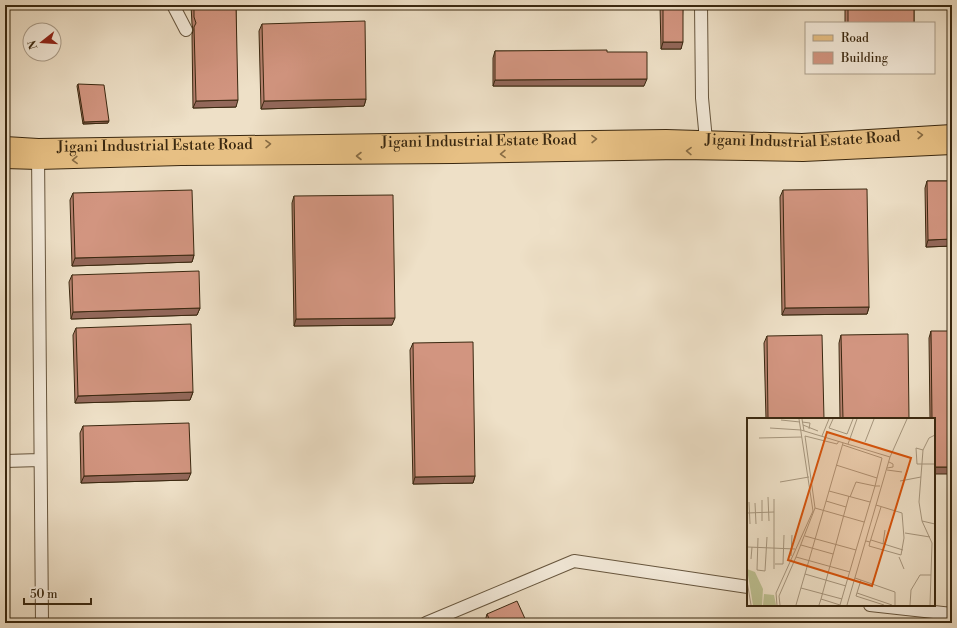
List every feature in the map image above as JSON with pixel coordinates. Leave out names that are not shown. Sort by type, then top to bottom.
[{"type":"main road","name":"Jigani Industrial Estate Road","points":[[5,160],[38,154],[398,143],[666,138],[802,142],[952,133]]},
{"type":"main road","name":"Jigani Industrial Estate Road","points":[[5,146],[38,154],[181,157],[453,155],[680,151],[803,153],[952,146]]},
{"type":"street","points":[[173,5],[186,30]]},
{"type":"street","points":[[701,5],[702,98],[706,140]]},
{"type":"street","points":[[38,154],[42,623]]},
{"type":"street","points":[[5,461],[40,460]]},
{"type":"street","points":[[426,623],[574,561],[747,587]]},
{"type":"street","points":[[879,606],[952,614]]},
{"type":"building","points":[[194,5],[236,5],[238,100],[196,101],[194,27],[196,23],[194,17]]},
{"type":"building","points":[[663,5],[683,5],[683,42],[663,42]]},
{"type":"building","points":[[848,5],[914,5],[914,22],[848,22]]},
{"type":"building","points":[[365,21],[366,99],[264,101],[262,24]]},
{"type":"building","points":[[607,50],[607,52],[647,52],[647,79],[495,80],[495,51]]},
{"type":"building","points":[[78,84],[104,85],[109,121],[84,122]]},
{"type":"building","points":[[927,181],[952,181],[952,239],[928,240]]},
{"type":"building","points":[[867,189],[869,307],[785,308],[783,190]]},
{"type":"building","points":[[192,190],[194,255],[75,258],[73,193]]},
{"type":"building","points":[[393,195],[395,318],[296,319],[294,196]]},
{"type":"building","points":[[199,271],[200,308],[73,312],[72,275]]},
{"type":"building","points":[[191,324],[193,392],[78,396],[76,328]]},
{"type":"building","points":[[931,331],[952,331],[952,467],[935,467],[935,418],[932,418]]},
{"type":"building","points":[[908,334],[909,418],[843,418],[841,335]]},
{"type":"building","points":[[822,335],[824,418],[768,418],[767,336]]},
{"type":"building","points":[[473,342],[475,476],[415,477],[413,343]]},
{"type":"building","points":[[189,423],[191,473],[84,476],[83,426]]},
{"type":"building","points":[[517,601],[527,623],[491,623],[487,614]]}]
